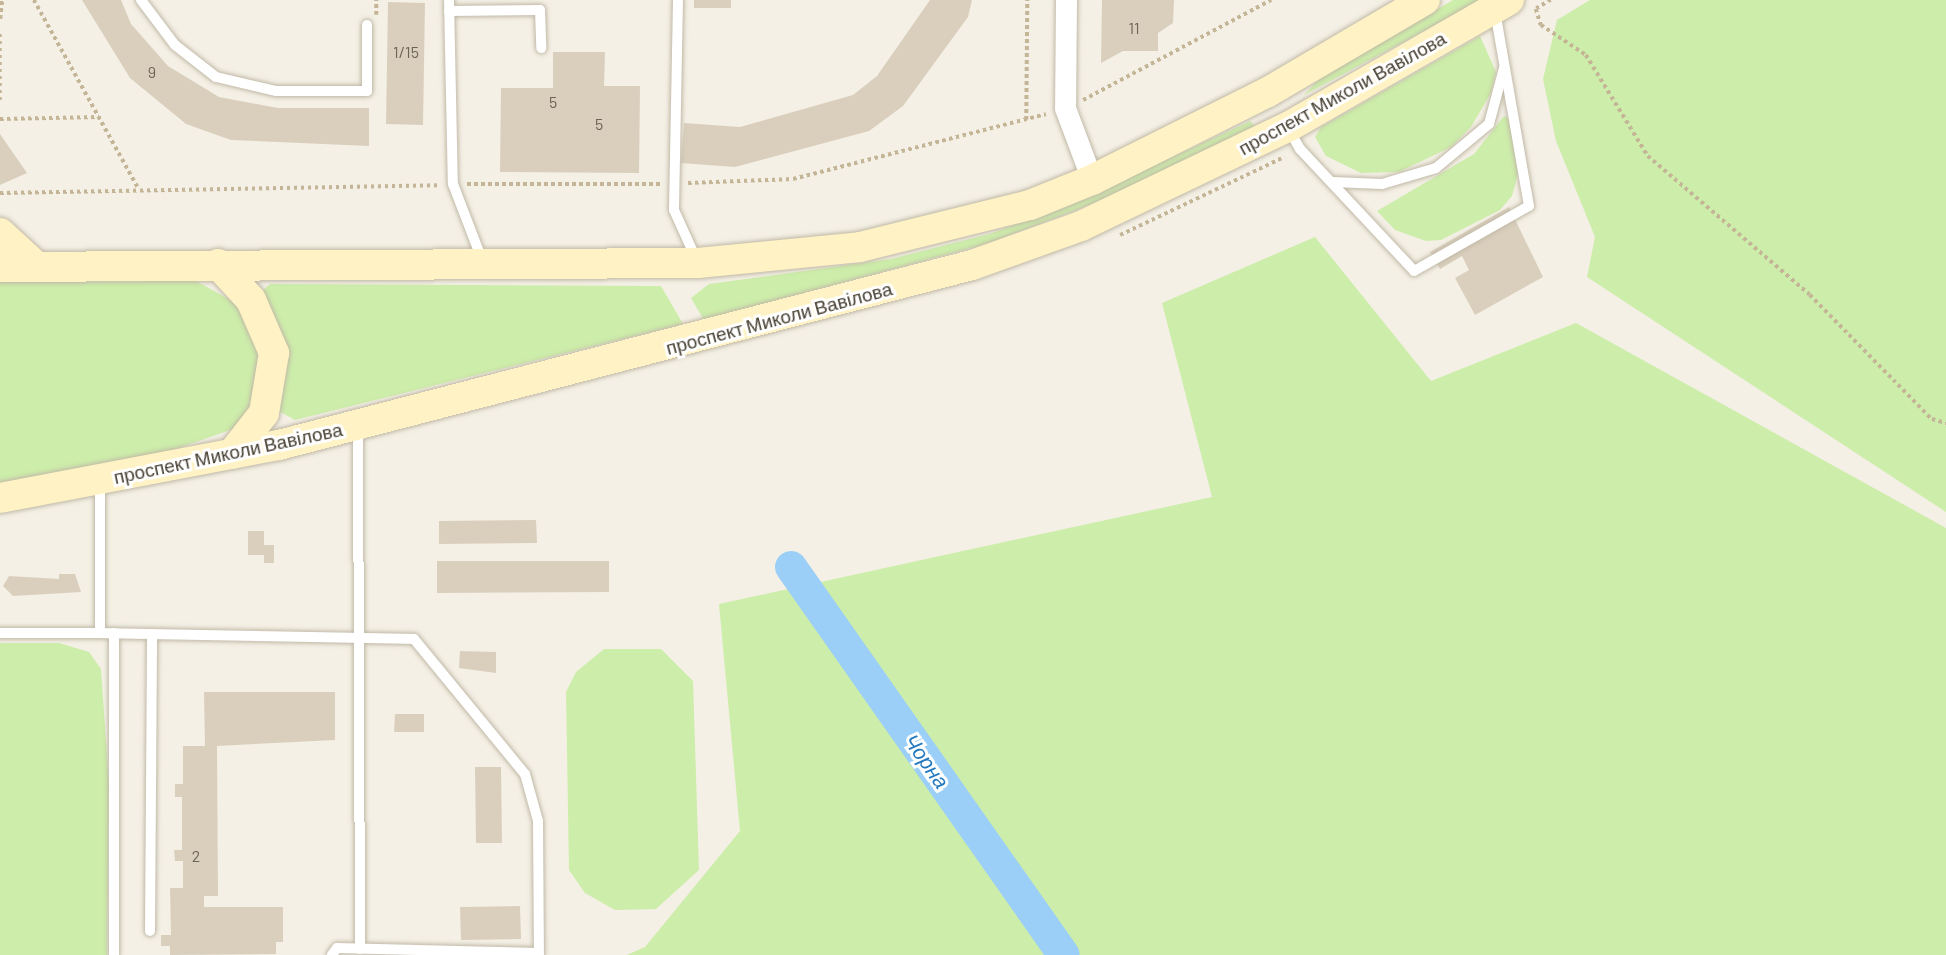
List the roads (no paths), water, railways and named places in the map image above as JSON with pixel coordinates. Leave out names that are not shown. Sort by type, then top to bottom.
[{"type":"main road","name":"проспект Миколи Вавілова","points":[[0,267],[698,263],[860,247],[927,234],[1030,205],[1092,180],[1268,92],[1424,0]]},
{"type":"main road","name":"проспект Миколи Вавілова","points":[[0,498],[232,454],[358,426],[972,265],[1081,226],[1288,127],[1502,4]]},
{"type":"main road","points":[[1268,92],[1288,127]]},
{"type":"main road","points":[[0,233],[36,266]]},
{"type":"main road","points":[[218,264],[251,300],[274,353],[264,413],[232,454]]},
{"type":"street","points":[[1066,0],[1065,108],[1092,180]]},
{"type":"lane","points":[[141,0],[175,45],[216,77],[276,91],[367,91],[367,24]]},
{"type":"lane","points":[[678,0],[673,184],[676,221],[698,263]]},
{"type":"lane","points":[[1288,127],[1300,149],[1414,271],[1529,206],[1505,65],[1502,4]]},
{"type":"lane","points":[[484,264],[453,184],[449,5],[540,10],[541,48]]},
{"type":"lane","points":[[1333,182],[1382,184],[1436,168],[1489,124],[1505,65]]},
{"type":"lane","points":[[358,426],[362,636],[360,949]]},
{"type":"lane","points":[[100,480],[100,633]]},
{"type":"lane","points":[[0,633],[362,636],[414,639],[525,774],[538,821],[538,954],[337,948],[332,955]]},
{"type":"lane","points":[[114,634],[114,955]]},
{"type":"lane","points":[[150,931],[152,634]]},
{"type":"waterway","name":"Чорна","points":[[791,567],[1064,955]]}]
